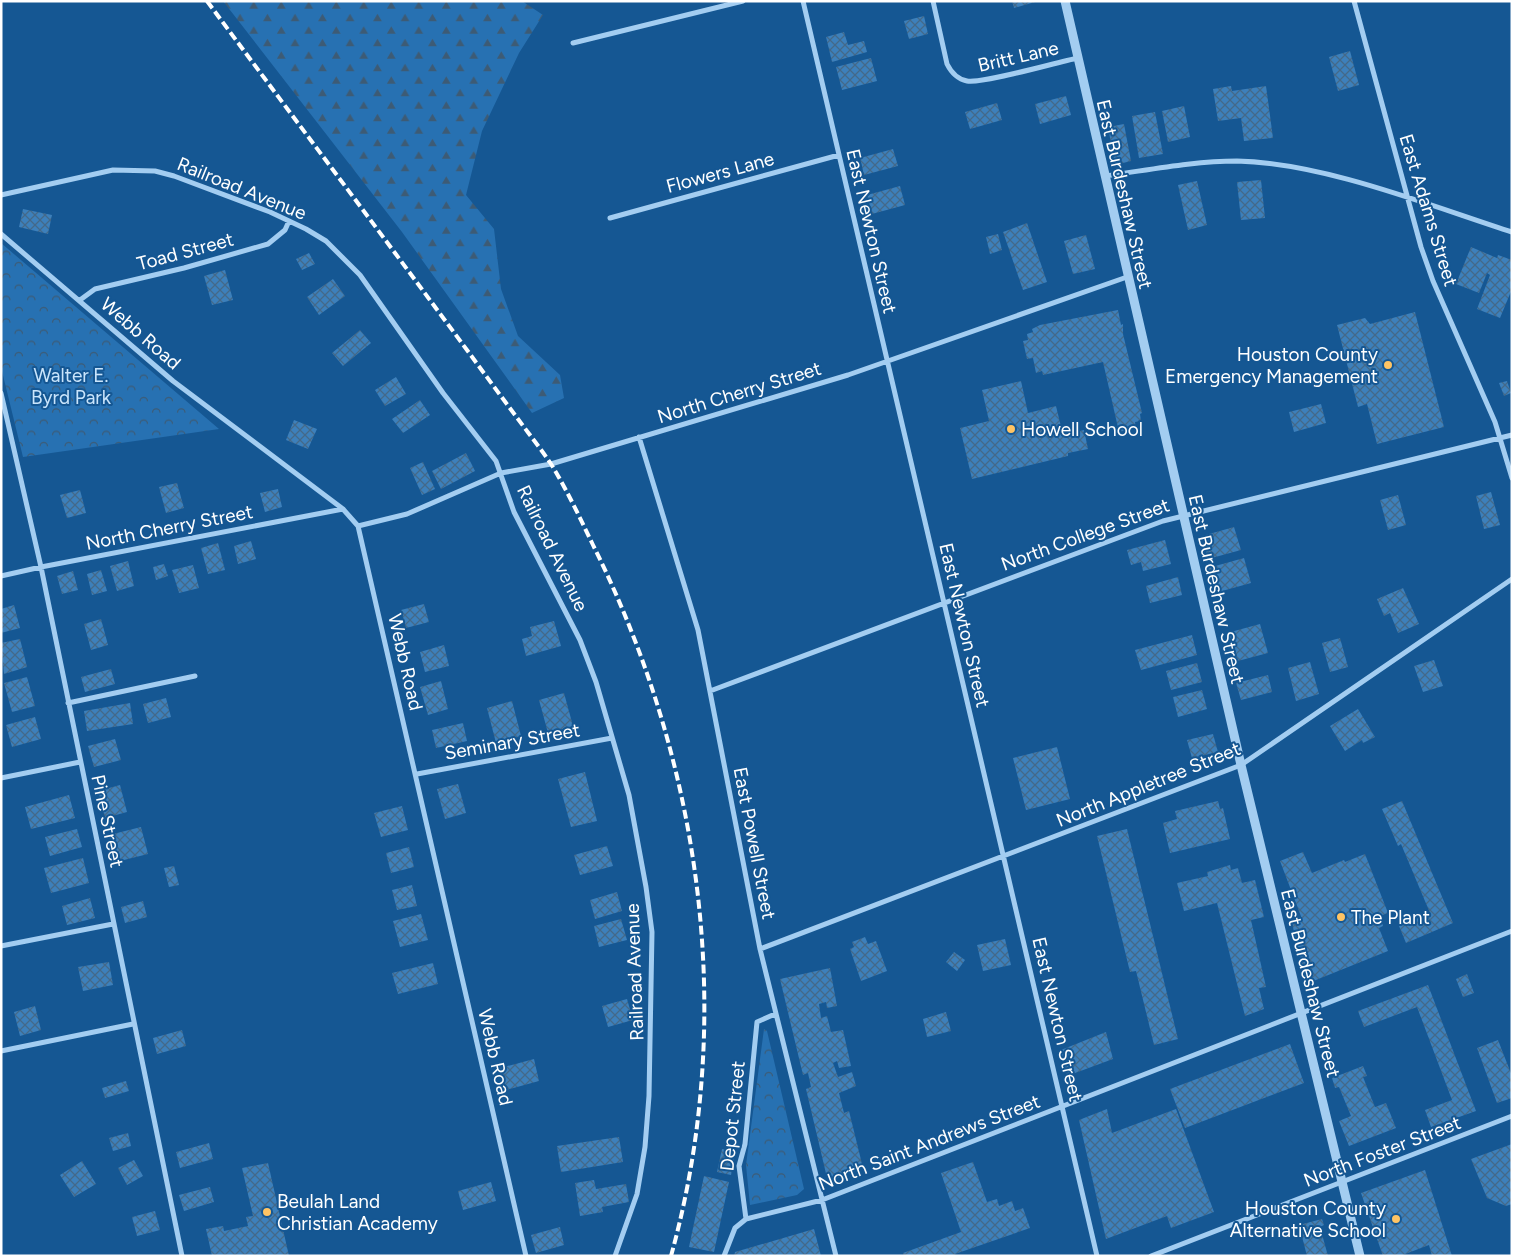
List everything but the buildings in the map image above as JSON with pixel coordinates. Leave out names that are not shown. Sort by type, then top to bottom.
[{"type":"street","points":[[573,43],[743,1]]},
{"type":"street","name":"East Newton Street","points":[[804,1],[1097,1256]]},
{"type":"street","name":"Britt Lane","points":[[933,1],[947,64],[950,70],[960,79],[973,82],[1078,58]]},
{"type":"street","name":"East Burdeshaw Street","points":[[1065,1],[1127,277],[1241,765],[1360,1256]]},
{"type":"street","name":"East Adams Street","points":[[1354,1],[1407,197],[1433,281],[1495,422],[1512,478]]},
{"type":"street","name":"Flowers Lane","points":[[610,218],[839,155]]},
{"type":"street","points":[[1105,176],[1212,162],[1263,163],[1328,175],[1407,197],[1512,232]]},
{"type":"street","name":"Railroad Avenue","points":[[1,195],[90,174],[114,170],[135,170],[174,176],[289,221],[326,241],[360,275],[443,393],[496,461],[514,512],[580,640],[612,738],[637,832],[652,932],[652,1018],[645,1147],[637,1194],[615,1256]]},
{"type":"street","name":"Toad Street","points":[[80,300],[95,289],[184,268],[268,244],[286,230],[289,221]]},
{"type":"street","name":"Webb Road","points":[[1,234],[174,381],[343,508],[358,526],[417,774],[526,1256]]},
{"type":"street","name":"North Cherry Street","points":[[358,526],[407,514],[501,473],[551,464],[888,362],[1127,277]]},
{"type":"street","name":"Pine Street","points":[[1,393],[41,566],[133,1024],[182,1256]]},
{"type":"street","name":"North College Street","points":[[710,691],[1183,514],[1512,436]]},
{"type":"street","name":"East Powell Street","points":[[638,437],[690,602],[710,691],[760,949],[836,1256]]},
{"type":"street","name":"North Cherry Street","points":[[1,576],[41,566],[343,508]]},
{"type":"street","name":"North Appletree Street","points":[[760,949],[1241,765],[1512,580]]},
{"type":"street","points":[[68,703],[195,676]]},
{"type":"street","name":"Seminary Street","points":[[417,774],[612,738]]},
{"type":"street","points":[[1,778],[80,762]]},
{"type":"street","points":[[1,946],[113,924]]},
{"type":"street","name":"North Saint Andrews Street","points":[[746,1219],[822,1200],[1512,931]]},
{"type":"street","name":"Depot Street","points":[[746,1219],[740,1166],[745,1144],[757,1022],[775,1014]]},
{"type":"street","points":[[1,1051],[133,1024]]},
{"type":"street","name":"North Foster Street","points":[[1151,1256],[1512,1116]]},
{"type":"street","points":[[724,1256],[735,1228],[746,1219]]},
{"type":"green space","points":[[223,1],[522,1],[543,15],[519,53],[482,131],[466,195],[494,229],[501,289],[518,336],[560,375],[564,398],[532,413],[402,232]]},
{"type":"green space","name":"Walter E. Byrd Park","points":[[1,243],[219,429],[23,457],[1,367]]},
{"type":"green space","points":[[764,1029],[767,1031],[804,1189],[797,1195],[750,1205],[746,1165]]},
{"type":"railway","points":[[207,1],[551,464],[593,545],[630,629],[660,715],[683,803],[698,893],[704,984],[702,1075],[691,1166],[671,1256]]},
{"type":"place","name":"Houston County Emergency Management","points":[[1388,365]]},
{"type":"place","name":"Howell School","points":[[1011,429]]},
{"type":"place","name":"The Plant","points":[[1341,917]]},
{"type":"place","name":"Beulah Land Christian Academy","points":[[267,1212]]},
{"type":"place","name":"Houston County Alternative School","points":[[1396,1219]]}]
